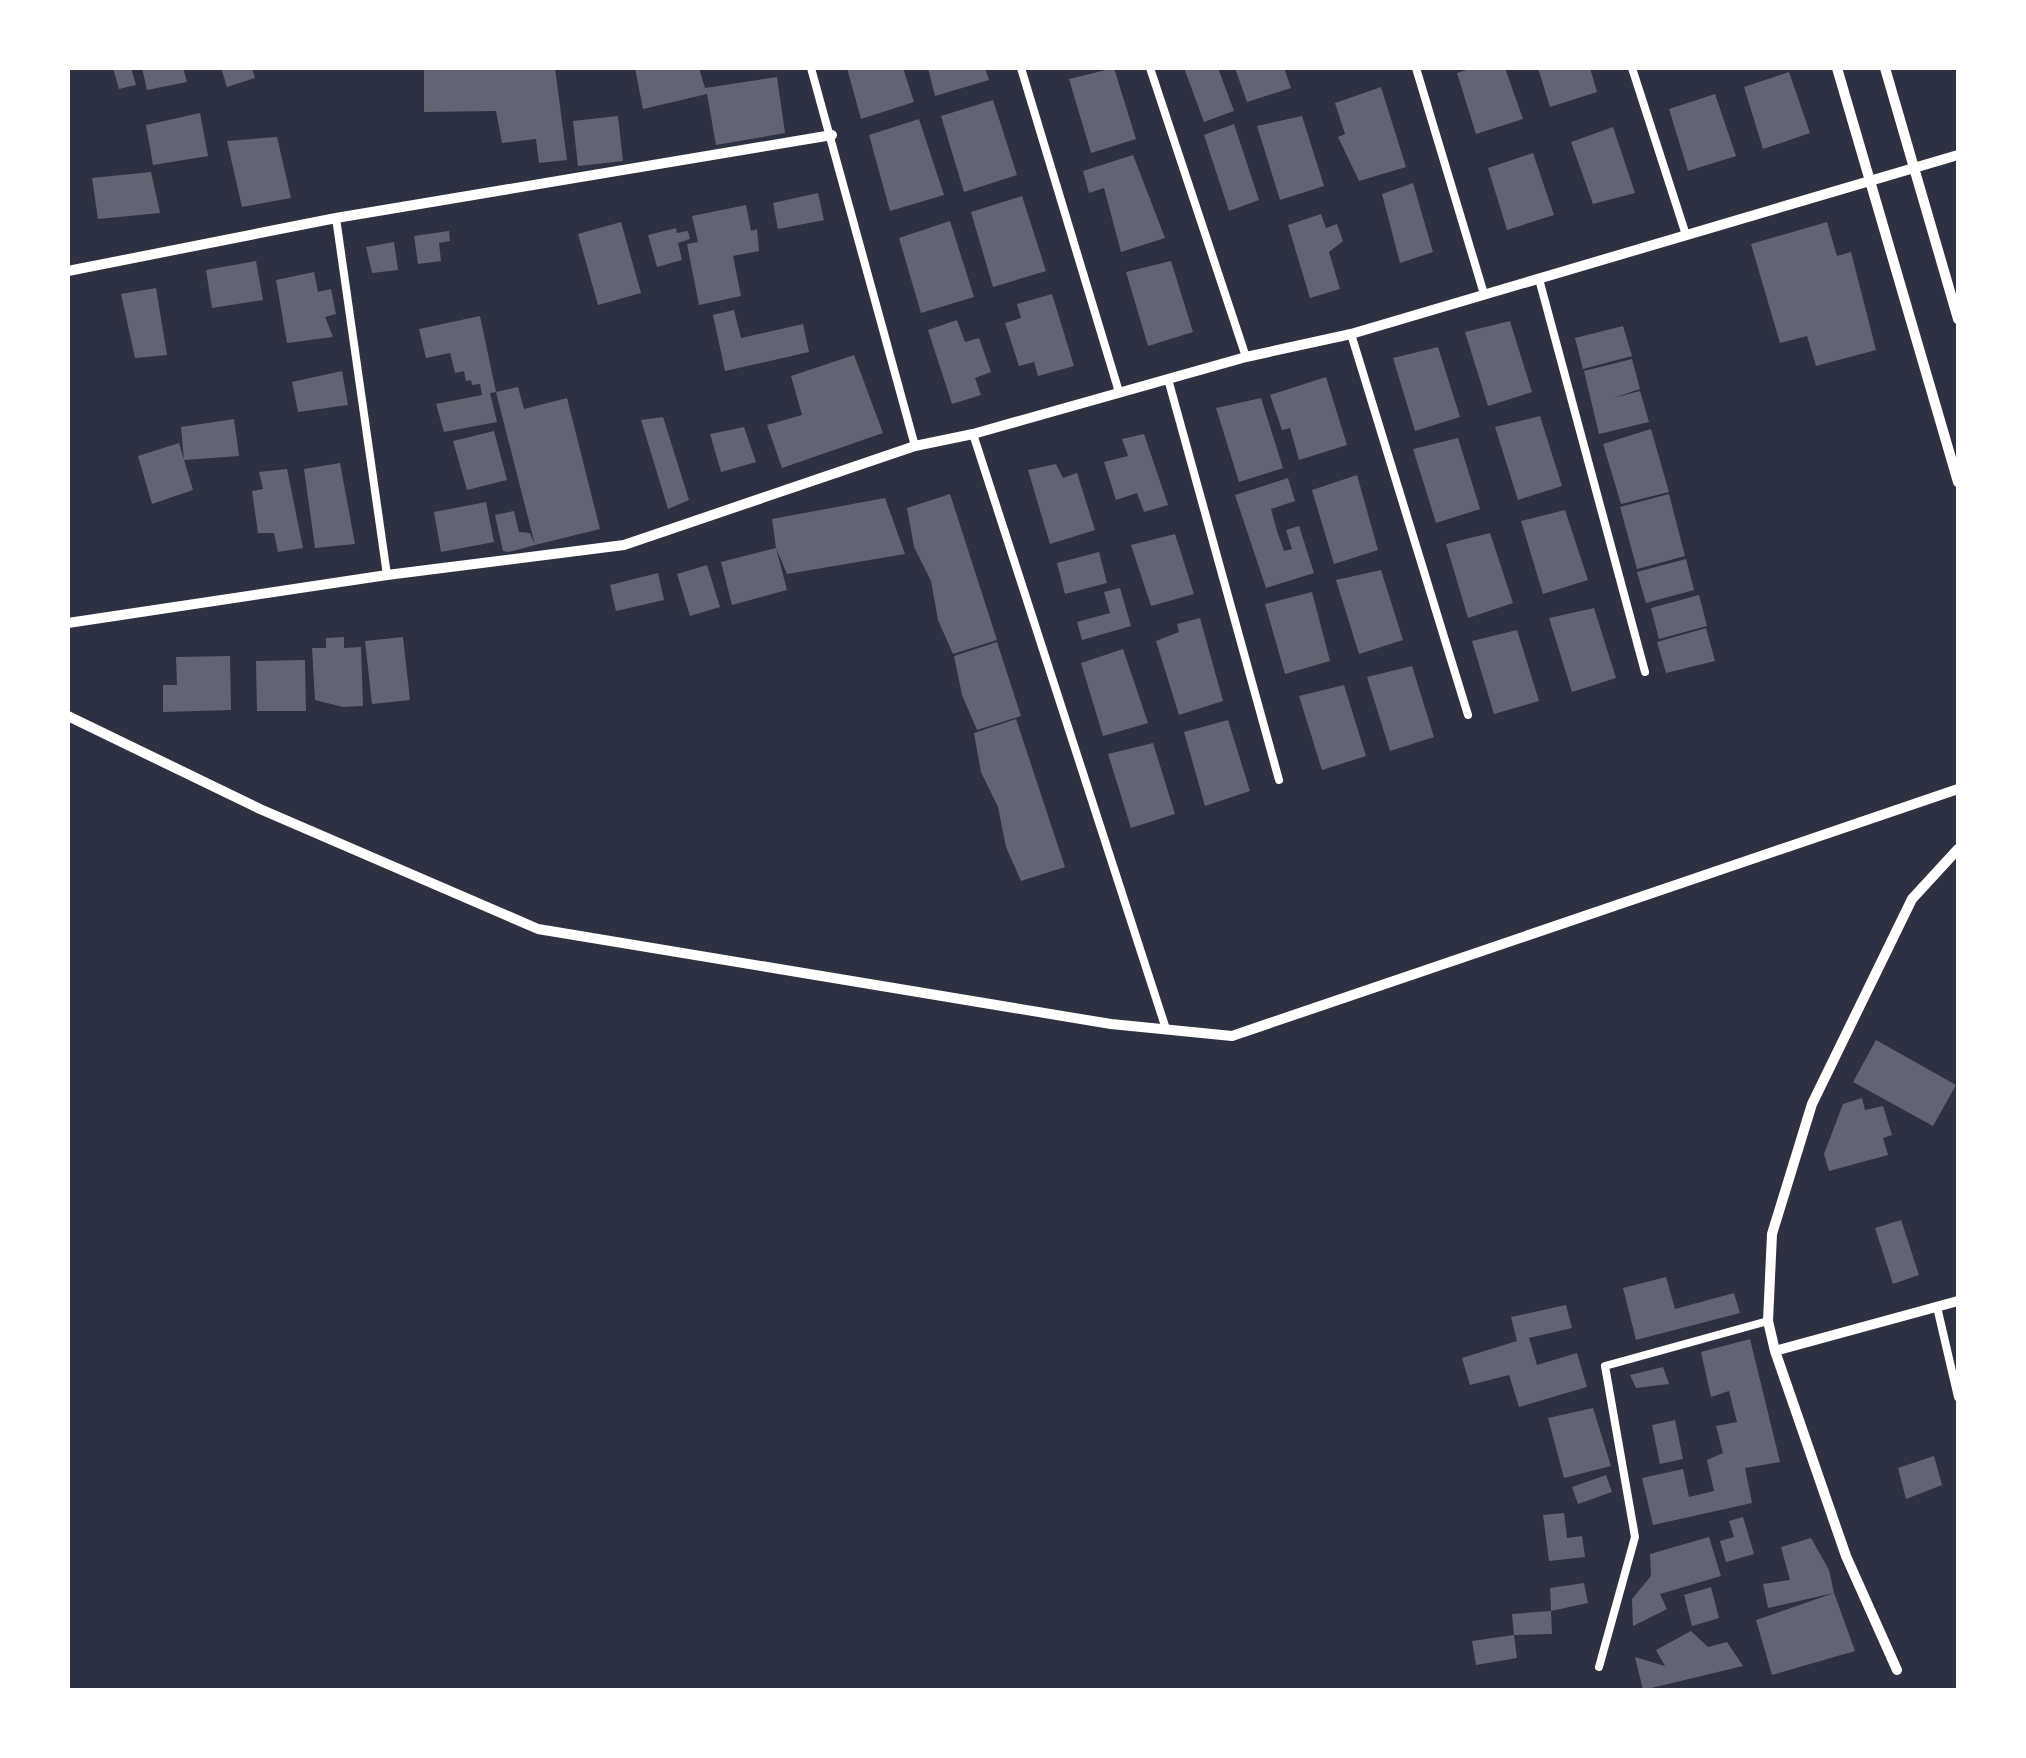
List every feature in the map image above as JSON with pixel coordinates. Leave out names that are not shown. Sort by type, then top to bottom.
[{"type":"street","points":[[1836,68],[1958,482]]},
{"type":"street","points":[[1885,68],[1958,319]]},
{"type":"street","points":[[68,271],[336,218],[832,135]]},
{"type":"street","points":[[68,623],[387,575],[624,545],[915,446],[974,434],[1246,356],[1352,334],[1958,155]]},
{"type":"street","points":[[68,716],[260,809],[538,929],[1092,1021],[1232,1036],[1958,789]]},
{"type":"street","points":[[1898,1670],[1846,1556],[1776,1351],[1768,1321],[1772,1234],[1812,1104],[1912,899],[1958,849]]},
{"type":"street","points":[[1776,1351],[1958,1301]]},
{"type":"lane","points":[[811,68],[915,446]]},
{"type":"lane","points":[[1020,68],[1119,392]]},
{"type":"lane","points":[[1150,68],[1246,356]]},
{"type":"lane","points":[[1416,68],[1484,294]]},
{"type":"lane","points":[[1632,68],[1686,235]]},
{"type":"lane","points":[[336,218],[387,575]]},
{"type":"lane","points":[[1539,278],[1645,672]]},
{"type":"lane","points":[[1352,334],[1468,715]]},
{"type":"lane","points":[[1168,380],[1280,780]]},
{"type":"lane","points":[[974,434],[1166,1029]]},
{"type":"lane","points":[[1937,1308],[1958,1397]]},
{"type":"lane","points":[[1599,1668],[1635,1536],[1605,1366],[1768,1321]]},
{"type":"building","points":[[113,68],[131,68],[136,85],[119,89]]},
{"type":"building","points":[[142,68],[183,68],[187,82],[147,90]]},
{"type":"building","points":[[221,68],[252,68],[255,78],[227,87]]},
{"type":"building","points":[[555,68],[567,160],[539,163],[536,139],[502,143],[496,111],[424,112],[424,70]]},
{"type":"building","points":[[635,68],[699,68],[705,88],[777,77],[785,133],[716,145],[707,94],[643,109]]},
{"type":"building","points":[[847,68],[903,68],[914,102],[861,119]]},
{"type":"building","points":[[928,68],[985,68],[989,80],[935,96]]},
{"type":"building","points":[[1114,68],[1136,139],[1091,153],[1069,79]]},
{"type":"building","points":[[1184,68],[1218,68],[1234,111],[1204,122]]},
{"type":"building","points":[[1235,68],[1284,68],[1291,88],[1247,102]]},
{"type":"building","points":[[1473,68],[1505,68],[1523,119],[1476,134],[1457,73]]},
{"type":"building","points":[[1538,68],[1590,68],[1597,92],[1550,107]]},
{"type":"building","points":[[1789,72],[1810,133],[1763,149],[1744,87]]},
{"type":"building","points":[[1381,87],[1406,167],[1359,181],[1338,137],[1345,134],[1335,103]]},
{"type":"building","points":[[1715,94],[1736,156],[1688,171],[1669,109]]},
{"type":"building","points":[[993,100],[1017,175],[964,192],[941,116]]},
{"type":"building","points":[[200,113],[208,156],[153,165],[146,125]]},
{"type":"building","points":[[618,116],[623,161],[578,166],[573,121]]},
{"type":"building","points":[[1302,116],[1324,186],[1280,200],[1257,126]]},
{"type":"building","points":[[919,119],[944,195],[890,211],[869,135]]},
{"type":"building","points":[[1234,124],[1259,200],[1229,211],[1204,135]]},
{"type":"building","points":[[1613,127],[1635,193],[1593,204],[1571,142]]},
{"type":"building","points":[[277,137],[291,198],[242,207],[227,141]]},
{"type":"building","points":[[1533,153],[1554,215],[1507,230],[1488,168]]},
{"type":"building","points":[[1133,155],[1165,238],[1121,252],[1104,188],[1089,193],[1083,171]]},
{"type":"building","points":[[151,172],[160,213],[98,219],[92,178]]},
{"type":"building","points":[[1413,183],[1433,252],[1400,263],[1382,194]]},
{"type":"building","points":[[818,193],[824,220],[778,229],[773,203]]},
{"type":"building","points":[[1022,196],[1046,271],[993,287],[971,212]]},
{"type":"building","points":[[746,205],[751,231],[757,229],[759,251],[733,256],[741,296],[699,305],[687,244],[698,242],[692,216]]},
{"type":"building","points":[[1321,214],[1326,228],[1337,224],[1343,241],[1329,252],[1340,289],[1310,298],[1288,225]]},
{"type":"building","points":[[950,221],[974,297],[921,313],[899,238]]},
{"type":"building","points":[[621,222],[641,293],[598,305],[578,234]]},
{"type":"building","points":[[1827,222],[1837,256],[1851,252],[1876,350],[1816,366],[1807,336],[1780,343],[1751,244]]},
{"type":"building","points":[[676,228],[677,233],[688,231],[690,239],[678,243],[682,260],[657,267],[648,235]]},
{"type":"building","points":[[449,231],[450,241],[439,243],[441,261],[418,264],[414,236]]},
{"type":"building","points":[[394,242],[398,270],[372,273],[366,247]]},
{"type":"building","points":[[256,261],[263,300],[212,308],[206,270]]},
{"type":"building","points":[[1171,261],[1193,332],[1148,346],[1126,272]]},
{"type":"building","points":[[314,272],[318,292],[331,289],[336,314],[325,317],[333,337],[287,343],[276,280]]},
{"type":"building","points":[[156,288],[167,355],[135,358],[121,294]]},
{"type":"building","points":[[1052,294],[1074,366],[1038,376],[1034,362],[1019,366],[1005,323],[1021,318],[1017,304]]},
{"type":"building","points":[[734,310],[741,338],[803,324],[809,352],[725,371],[713,315]]},
{"type":"building","points":[[480,316],[496,392],[490,393],[497,422],[444,432],[436,404],[482,395],[480,384],[466,381],[464,371],[455,373],[450,353],[426,358],[419,329]]},
{"type":"building","points":[[957,320],[965,342],[979,338],[991,372],[975,378],[981,395],[952,404],[928,330]]},
{"type":"building","points":[[1510,321],[1532,392],[1488,406],[1465,332]]},
{"type":"building","points":[[1623,326],[1632,356],[1583,369],[1575,338]]},
{"type":"building","points":[[1438,347],[1460,417],[1415,431],[1393,358]]},
{"type":"building","points":[[854,355],[883,433],[782,468],[767,425],[802,415],[791,376]]},
{"type":"building","points":[[1632,359],[1640,389],[1613,398],[1640,391],[1649,422],[1599,434],[1584,371]]},
{"type":"building","points":[[342,371],[348,405],[298,412],[292,382]]},
{"type":"building","points":[[1326,377],[1347,445],[1299,460],[1290,428],[1282,430],[1270,395]]},
{"type":"building","points":[[518,387],[524,409],[567,398],[600,529],[535,545],[496,392]]},
{"type":"building","points":[[1261,398],[1283,468],[1239,482],[1216,408]]},
{"type":"building","points":[[1540,416],[1562,486],[1518,500],[1495,427]]},
{"type":"building","points":[[663,417],[689,500],[668,509],[641,420]]},
{"type":"building","points":[[234,419],[239,456],[184,460],[181,427]]},
{"type":"building","points":[[744,427],[756,462],[721,472],[710,434]]},
{"type":"building","points":[[1651,429],[1669,492],[1621,504],[1603,444]]},
{"type":"building","points":[[494,431],[507,480],[467,490],[453,441]]},
{"type":"building","points":[[1144,434],[1168,505],[1144,512],[1137,493],[1116,500],[1104,462],[1128,456],[1122,439]]},
{"type":"building","points":[[1458,438],[1480,509],[1436,523],[1413,449]]},
{"type":"building","points":[[179,443],[193,490],[152,504],[138,456]]},
{"type":"building","points":[[340,463],[355,544],[315,548],[304,469]]},
{"type":"building","points":[[1056,464],[1063,478],[1077,473],[1095,530],[1050,544],[1028,470]]},
{"type":"building","points":[[287,469],[303,548],[278,552],[274,533],[258,533],[252,491],[263,489],[259,472]]},
{"type":"building","points":[[1357,475],[1378,550],[1334,564],[1312,490]]},
{"type":"building","points":[[1288,478],[1295,501],[1271,509],[1277,531],[1284,551],[1292,549],[1286,530],[1299,526],[1314,573],[1266,588],[1235,495]]},
{"type":"building","points":[[950,494],[997,640],[953,654],[938,620],[931,581],[914,547],[907,508]]},
{"type":"building","points":[[1669,494],[1685,556],[1637,569],[1620,507]]},
{"type":"building","points":[[885,498],[905,554],[787,574],[776,548],[772,519]]},
{"type":"building","points":[[486,502],[494,542],[441,552],[434,512]]},
{"type":"building","points":[[1565,510],[1588,580],[1543,594],[1521,521]]},
{"type":"building","points":[[514,511],[519,532],[530,533],[535,545],[503,551],[495,515]]},
{"type":"building","points":[[1490,533],[1513,603],[1468,618],[1446,544]]},
{"type":"building","points":[[1175,534],[1194,594],[1151,606],[1131,545]]},
{"type":"building","points":[[776,548],[787,590],[732,605],[721,562]]},
{"type":"building","points":[[1099,552],[1107,583],[1065,594],[1057,563]]},
{"type":"building","points":[[1686,559],[1694,590],[1646,603],[1637,572]]},
{"type":"building","points":[[707,565],[720,607],[690,616],[677,574]]},
{"type":"building","points":[[1381,570],[1403,640],[1359,654],[1336,580]]},
{"type":"building","points":[[658,573],[664,600],[616,611],[610,585]]},
{"type":"building","points":[[1120,588],[1131,626],[1082,640],[1077,622],[1110,613],[1104,592]]},
{"type":"building","points":[[1312,592],[1330,661],[1285,674],[1265,604]]},
{"type":"building","points":[[1699,595],[1707,626],[1659,639],[1651,608]]},
{"type":"building","points":[[1594,608],[1616,678],[1572,692],[1549,618]]},
{"type":"building","points":[[1200,618],[1223,701],[1179,715],[1156,641],[1179,632],[1177,624]]},
{"type":"building","points":[[1706,628],[1715,661],[1666,673],[1657,642]]},
{"type":"building","points":[[1517,630],[1539,701],[1494,714],[1472,641]]},
{"type":"building","points":[[344,637],[344,648],[361,647],[363,706],[343,707],[315,700],[312,648],[326,648],[326,638]]},
{"type":"building","points":[[403,637],[410,700],[372,704],[365,641]]},
{"type":"building","points":[[997,642],[1021,716],[977,730],[962,695],[954,656]]},
{"type":"building","points":[[1123,649],[1148,723],[1103,736],[1081,663]]},
{"type":"building","points":[[230,656],[231,710],[163,712],[163,685],[177,685],[176,657]]},
{"type":"building","points":[[305,660],[306,711],[257,711],[256,661]]},
{"type":"building","points":[[1412,666],[1434,737],[1390,751],[1367,677]]},
{"type":"building","points":[[1344,685],[1366,756],[1322,770],[1299,696]]},
{"type":"building","points":[[1016,719],[1065,867],[1021,881],[1006,847],[998,807],[981,772],[974,733]]},
{"type":"building","points":[[1228,720],[1250,791],[1205,806],[1184,732]]},
{"type":"building","points":[[1153,743],[1175,814],[1131,828],[1108,754]]},
{"type":"building","points":[[1876,1040],[1956,1085],[1933,1126],[1853,1082]]},
{"type":"building","points":[[1862,1098],[1865,1110],[1883,1106],[1892,1135],[1883,1138],[1888,1155],[1829,1171],[1824,1154],[1843,1104]]},
{"type":"building","points":[[1901,1220],[1919,1275],[1893,1284],[1875,1228]]},
{"type":"building","points":[[1666,1277],[1675,1309],[1734,1293],[1740,1313],[1636,1340],[1623,1288]]},
{"type":"building","points":[[1566,1305],[1572,1328],[1529,1338],[1537,1365],[1577,1353],[1587,1387],[1519,1407],[1509,1375],[1470,1385],[1462,1358],[1517,1341],[1511,1317]]},
{"type":"building","points":[[1750,1339],[1780,1462],[1745,1468],[1752,1503],[1653,1525],[1642,1478],[1683,1469],[1689,1497],[1714,1491],[1707,1460],[1723,1453],[1716,1426],[1737,1422],[1729,1391],[1711,1397],[1701,1352]]},
{"type":"building","points":[[1663,1367],[1669,1384],[1636,1388],[1630,1375]]},
{"type":"building","points":[[1593,1408],[1611,1466],[1564,1478],[1548,1418]]},
{"type":"building","points":[[1675,1420],[1683,1459],[1660,1464],[1652,1425]]},
{"type":"building","points":[[1934,1456],[1942,1485],[1906,1499],[1898,1468]]},
{"type":"building","points":[[1606,1475],[1612,1492],[1578,1504],[1572,1487]]},
{"type":"building","points":[[1564,1513],[1567,1538],[1582,1536],[1585,1557],[1549,1561],[1543,1515]]},
{"type":"building","points":[[1743,1517],[1754,1554],[1726,1562],[1720,1541],[1734,1537],[1729,1521]]},
{"type":"building","points":[[1709,1537],[1721,1576],[1660,1594],[1667,1609],[1633,1626],[1632,1599],[1651,1576],[1650,1554]]},
{"type":"building","points":[[1811,1538],[1829,1570],[1834,1593],[1768,1608],[1763,1584],[1790,1580],[1781,1547]]},
{"type":"building","points":[[1584,1583],[1588,1603],[1551,1611],[1550,1588]]},
{"type":"building","points":[[1711,1587],[1719,1618],[1692,1626],[1684,1595]]},
{"type":"building","points":[[1834,1593],[1855,1651],[1772,1675],[1756,1620]]},
{"type":"building","points":[[1551,1611],[1552,1634],[1514,1635],[1512,1614]]},
{"type":"building","points":[[1691,1631],[1708,1647],[1727,1642],[1743,1666],[1643,1690],[1635,1657],[1665,1666],[1656,1650]]},
{"type":"building","points":[[1514,1635],[1517,1658],[1476,1665],[1472,1641]]}]
